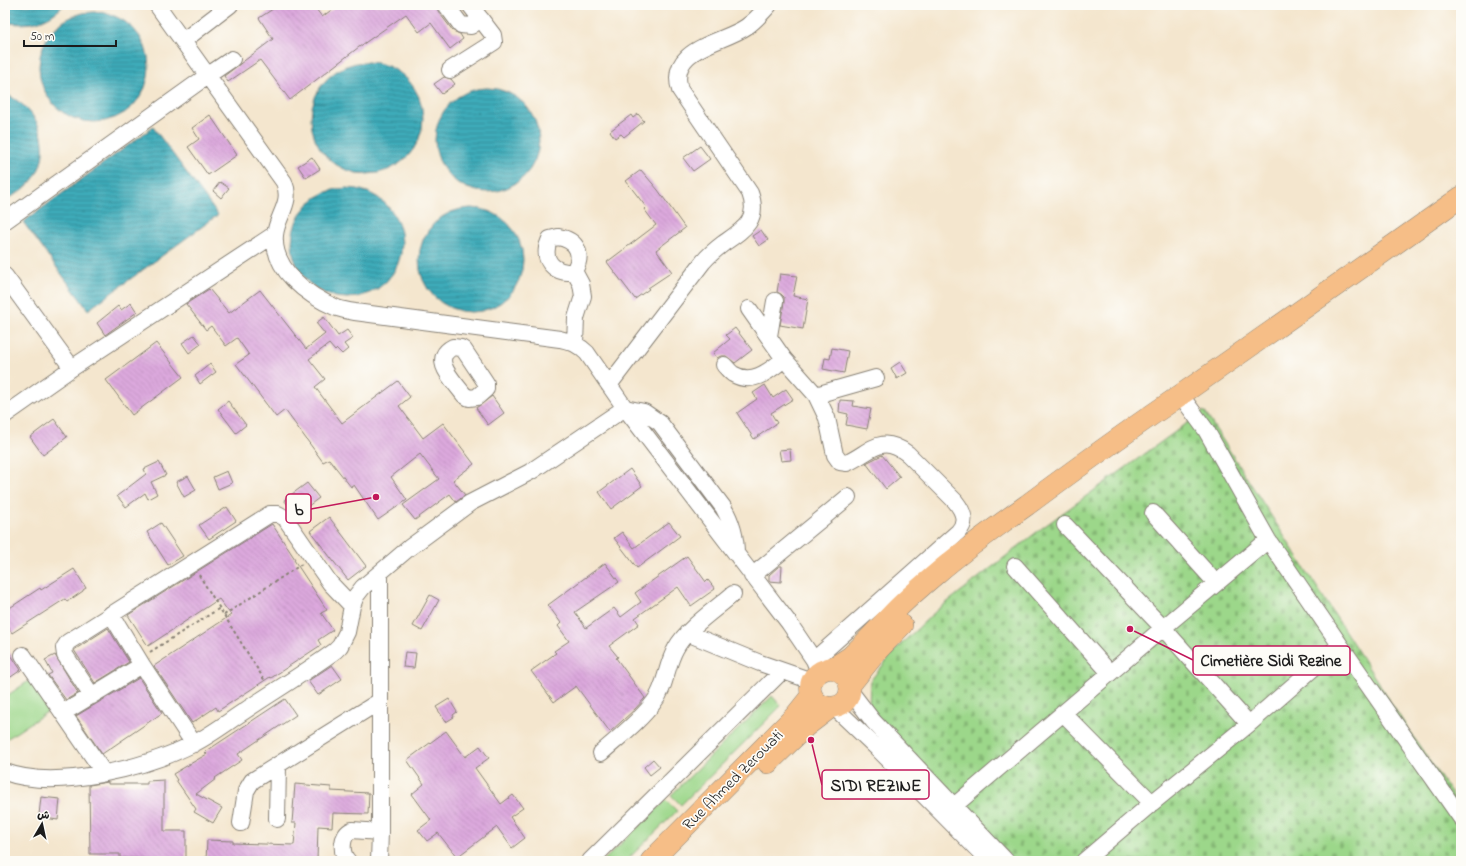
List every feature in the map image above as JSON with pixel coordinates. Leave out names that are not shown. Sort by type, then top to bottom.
[{"type":"main road","points":[[817,675],[845,660],[854,653],[899,607],[963,552],[1098,452],[1461,197]]},
{"type":"main road","points":[[670,861],[805,727],[832,707],[844,702],[850,688],[878,650],[910,616],[966,566],[1041,507],[1461,210]]},
{"type":"main road","points":[[817,675],[841,671],[848,680],[850,688]]},
{"type":"main road","points":[[817,675],[819,704],[832,707]]},
{"type":"main road","name":"Rue Ahmed Zerouati","points":[[651,861],[795,716],[817,675]]},
{"type":"street","points":[[157,5],[284,182],[288,194],[275,234],[276,247],[279,258],[300,286],[319,300],[338,308],[355,312],[560,339],[575,343],[588,353],[625,408],[644,412],[653,417],[667,430],[723,507],[728,516],[734,535],[736,554],[789,623],[817,675]]},
{"type":"street","points":[[183,41],[230,5]]},
{"type":"street","points":[[446,5],[461,25],[471,26],[481,19]]},
{"type":"street","points":[[450,70],[494,42],[494,35],[470,5]]},
{"type":"street","points":[[609,385],[703,262],[717,248],[741,232],[750,221],[753,207],[750,194],[680,90],[677,76],[681,63],[691,53],[747,27],[769,5]]},
{"type":"street","points":[[5,220],[232,59]]},
{"type":"street","points":[[5,415],[72,368],[275,234]]},
{"type":"street","points":[[574,271],[581,284],[583,296],[576,318],[575,343]]},
{"type":"street","points":[[5,276],[72,368]]},
{"type":"street","points":[[769,336],[775,301]]},
{"type":"street","points":[[750,309],[784,359],[816,395],[827,418],[835,455],[840,462],[847,463],[871,448],[878,446],[894,446],[901,449],[908,454],[955,501],[961,509],[964,518],[962,528],[817,675]]},
{"type":"street","points":[[457,347],[460,326]]},
{"type":"street","points":[[724,365],[733,374],[745,378],[757,377],[764,375],[784,359]]},
{"type":"street","points":[[816,395],[876,378]]},
{"type":"street","points":[[1187,404],[1206,430],[1268,540],[1461,818]]},
{"type":"street","points":[[5,772],[31,778],[51,779],[104,773],[167,755],[194,744],[335,652],[347,632],[352,606],[356,596],[363,587],[409,548],[470,503],[530,472],[625,408]]},
{"type":"street","points":[[752,576],[848,498]]},
{"type":"street","points":[[92,696],[65,655],[64,648],[70,639],[270,514],[274,513],[282,515],[285,518],[335,589],[352,606]]},
{"type":"street","points":[[1153,513],[1216,583]]},
{"type":"street","points":[[1065,525],[1163,628],[1249,724]]},
{"type":"street","points":[[954,806],[1268,540]]},
{"type":"street","points":[[1015,566],[1110,673]]},
{"type":"street","points":[[379,861],[380,573]]},
{"type":"street","points":[[601,753],[647,711],[655,701],[660,692],[668,665],[676,648],[687,633],[733,594]]},
{"type":"street","points":[[111,614],[140,662],[194,744]]},
{"type":"street","points":[[687,633],[782,671],[817,675]]},
{"type":"street","points":[[1084,861],[1249,724],[1340,645]]},
{"type":"street","points":[[23,655],[104,773]]},
{"type":"street","points":[[63,713],[92,696],[140,662]]},
{"type":"street","points":[[590,861],[782,671]]},
{"type":"street","points":[[850,688],[873,722],[1006,861]]},
{"type":"street","points":[[241,823],[244,796],[248,785],[252,781],[380,702]]},
{"type":"street","points":[[832,707],[877,748],[989,861]]},
{"type":"street","points":[[1063,713],[1152,803]]},
{"type":"street","points":[[277,819],[278,765]]},
{"type":"street","points":[[348,861],[343,850],[345,837],[349,831],[380,832]]},
{"type":"path","points":[[224,615],[312,558]]},
{"type":"path","points":[[192,563],[272,692]]},
{"type":"path","points":[[140,662],[220,608]]},
{"type":"green space","points":[[1204,411],[1402,720],[1461,808],[1461,861],[1014,861],[869,708],[870,681],[897,648],[936,611],[1042,528]]},
{"type":"green space","points":[[30,680],[50,710],[5,740],[5,697]]},
{"type":"green space","points":[[772,696],[781,706],[681,805],[671,795]]},
{"type":"green space","points":[[666,800],[677,811],[626,861],[603,861]]},
{"type":"water","points":[[5,5],[64,5],[51,16],[37,22],[21,24],[5,22]]},
{"type":"water","points":[[94,12],[105,13],[115,17],[133,28],[144,46],[148,56],[148,78],[144,88],[133,106],[115,117],[105,121],[94,122],[83,121],[73,117],[55,106],[44,88],[40,78],[39,67],[40,56],[44,46],[55,28],[73,17],[83,13]]},
{"type":"water","points":[[367,62],[378,63],[388,67],[398,72],[406,79],[413,87],[418,97],[422,107],[422,129],[418,139],[413,149],[406,157],[398,164],[388,169],[378,173],[367,174],[356,173],[346,169],[336,164],[328,157],[321,149],[316,139],[312,129],[311,118],[312,107],[316,97],[321,87],[328,79],[336,72],[346,67],[356,63]]},
{"type":"water","points":[[487,88],[507,92],[516,97],[530,111],[535,120],[539,140],[535,160],[530,169],[516,183],[507,188],[487,192],[467,188],[458,183],[444,169],[439,160],[435,140],[439,120],[444,111],[458,97],[467,92]]},
{"type":"water","points":[[5,94],[21,104],[33,117],[41,132],[43,148],[41,163],[34,178],[22,190],[5,199]]},
{"type":"water","points":[[153,127],[218,215],[88,310],[23,222]]},
{"type":"water","points":[[347,188],[368,192],[378,197],[386,204],[393,212],[398,222],[402,243],[398,264],[393,274],[386,282],[378,289],[368,294],[347,298],[326,294],[316,289],[308,282],[301,274],[296,264],[292,243],[296,222],[301,212],[308,204],[316,197],[326,192]]},
{"type":"water","points":[[471,208],[491,212],[508,223],[519,240],[523,260],[519,280],[508,297],[491,308],[471,312],[451,308],[434,297],[423,280],[419,260],[423,240],[434,223],[451,212]]},
{"type":"building","points":[[279,5],[313,5],[322,17],[338,5],[437,5],[438,11],[453,31],[460,34],[463,39],[450,49],[431,23],[419,32],[406,14],[359,47],[290,100],[260,60],[228,82],[224,76],[273,39],[259,18]]},
{"type":"building","points":[[444,77],[451,79],[455,84],[442,94],[434,84]]},
{"type":"building","points":[[638,114],[644,121],[624,137],[621,134],[615,138],[610,131],[631,115],[633,118]]},
{"type":"building","points":[[210,115],[237,155],[208,175],[188,147],[199,139],[192,128]]},
{"type":"building","points":[[700,146],[710,159],[693,171],[683,158]]},
{"type":"building","points":[[312,157],[320,169],[306,178],[298,166]]},
{"type":"building","points":[[641,170],[658,190],[685,228],[656,250],[672,272],[648,288],[649,289],[635,299],[607,262],[656,225],[644,209],[646,207],[626,181]]},
{"type":"building","points":[[220,182],[229,188],[221,198],[213,191]]},
{"type":"building","points":[[761,230],[768,240],[759,246],[752,236]]},
{"type":"building","points":[[780,274],[797,276],[793,296],[808,299],[803,329],[780,325],[784,297],[777,292]]},
{"type":"building","points":[[209,289],[229,313],[260,290],[306,349],[325,334],[316,323],[324,317],[338,336],[347,330],[353,338],[344,344],[348,349],[342,354],[337,349],[335,351],[329,344],[309,359],[325,379],[315,387],[342,423],[398,381],[410,397],[399,406],[423,438],[443,423],[474,464],[453,480],[465,495],[456,502],[450,494],[415,520],[403,505],[439,479],[420,454],[391,477],[407,500],[378,520],[354,485],[351,487],[329,459],[323,462],[285,410],[276,417],[236,364],[249,355],[237,338],[226,346],[211,326],[206,330],[186,304]]},
{"type":"building","points":[[131,303],[137,312],[105,335],[97,323],[118,306],[121,310]]},
{"type":"building","points":[[735,328],[752,350],[735,363],[726,356],[717,358],[713,353],[730,339],[726,335]]},
{"type":"building","points":[[194,335],[201,344],[189,353],[182,343]]},
{"type":"building","points":[[156,343],[183,377],[132,415],[106,380]]},
{"type":"building","points":[[832,348],[848,351],[844,373],[823,369],[825,358],[830,359]]},
{"type":"building","points":[[900,362],[907,373],[897,379],[891,368]]},
{"type":"building","points":[[210,364],[216,372],[200,384],[195,376]]},
{"type":"building","points":[[765,385],[773,398],[786,389],[793,399],[771,413],[777,423],[754,439],[737,413],[757,399],[753,393]]},
{"type":"building","points":[[492,396],[504,413],[488,425],[476,408]]},
{"type":"building","points":[[840,400],[854,401],[853,406],[871,409],[867,429],[846,425],[848,414],[839,412]]},
{"type":"building","points":[[228,401],[246,425],[236,433],[218,409]]},
{"type":"building","points":[[54,419],[67,437],[43,455],[30,437]]},
{"type":"building","points":[[790,449],[791,460],[781,461],[779,450]]},
{"type":"building","points":[[882,455],[900,477],[886,489],[866,463]]},
{"type":"building","points":[[159,462],[166,475],[151,482],[157,494],[148,499],[145,493],[126,507],[117,496],[146,474],[144,469]]},
{"type":"building","points":[[630,469],[642,486],[611,509],[599,492]]},
{"type":"building","points":[[227,471],[232,483],[218,489],[213,477]]},
{"type":"building","points":[[188,476],[196,490],[184,497],[176,482]]},
{"type":"building","points":[[307,483],[319,498],[296,515],[284,500]]},
{"type":"building","points":[[227,507],[236,521],[209,539],[199,525]]},
{"type":"building","points":[[329,517],[366,566],[348,580],[310,531]]},
{"type":"building","points":[[669,522],[680,536],[637,568],[614,538],[622,532],[634,548]]},
{"type":"building","points":[[161,523],[183,556],[168,565],[147,532]]},
{"type":"building","points":[[272,524],[327,610],[321,613],[333,630],[318,640],[321,645],[271,678],[270,677],[218,711],[216,707],[192,723],[154,666],[231,615],[219,599],[148,646],[128,615]]},
{"type":"building","points":[[687,556],[706,582],[708,580],[715,589],[691,606],[678,587],[635,618],[639,624],[609,646],[645,698],[635,709],[610,732],[576,686],[554,702],[531,671],[556,653],[554,651],[569,641],[558,626],[561,623],[548,605],[605,563],[619,582],[575,612],[586,628],[614,608],[621,617],[641,602],[635,593]]},
{"type":"building","points":[[779,566],[782,566],[781,582],[769,581],[769,575]]},
{"type":"building","points":[[74,569],[86,588],[67,602],[65,599],[12,633],[5,622],[5,611],[40,588],[41,590]]},
{"type":"building","points":[[430,595],[439,600],[422,631],[413,626]]},
{"type":"building","points":[[108,628],[129,662],[95,683],[74,650]]},
{"type":"building","points":[[5,646],[21,670],[5,681]]},
{"type":"building","points":[[405,652],[416,653],[414,668],[403,667]]},
{"type":"building","points":[[55,655],[78,693],[66,700],[48,675],[52,673],[45,660]]},
{"type":"building","points":[[332,665],[342,679],[318,695],[308,681]]},
{"type":"building","points":[[139,678],[162,713],[102,754],[76,716]]},
{"type":"building","points":[[285,699],[296,715],[238,754],[242,760],[215,778],[216,779],[196,794],[222,808],[213,823],[194,812],[196,809],[173,774],[207,754],[205,752]]},
{"type":"building","points":[[449,699],[457,712],[453,715],[454,717],[446,722],[436,707]]},
{"type":"building","points":[[446,731],[465,757],[480,746],[489,758],[475,768],[501,804],[513,795],[523,808],[510,817],[525,838],[512,848],[497,827],[457,857],[438,833],[427,841],[418,830],[431,820],[412,794],[424,784],[407,760]]},
{"type":"building","points":[[653,759],[660,767],[650,775],[644,767]]},
{"type":"building","points":[[164,780],[164,831],[186,831],[186,859],[120,858],[120,854],[90,854],[89,785],[108,782],[108,784],[147,784],[147,781]]},
{"type":"building","points":[[295,784],[331,787],[331,791],[369,793],[368,814],[333,813],[332,827],[318,826],[317,861],[206,861],[207,840],[233,841],[233,843],[294,845],[296,823],[292,823]]},
{"type":"building","points":[[41,797],[60,799],[58,820],[45,818],[45,815],[39,815]]},
{"type":"place","name":"b","points":[[376,497]]},
{"type":"place","name":"Cimetière Sidi Rezine","points":[[1130,629]]},
{"type":"place","name":"SIDI REZINE","points":[[811,740]]}]
